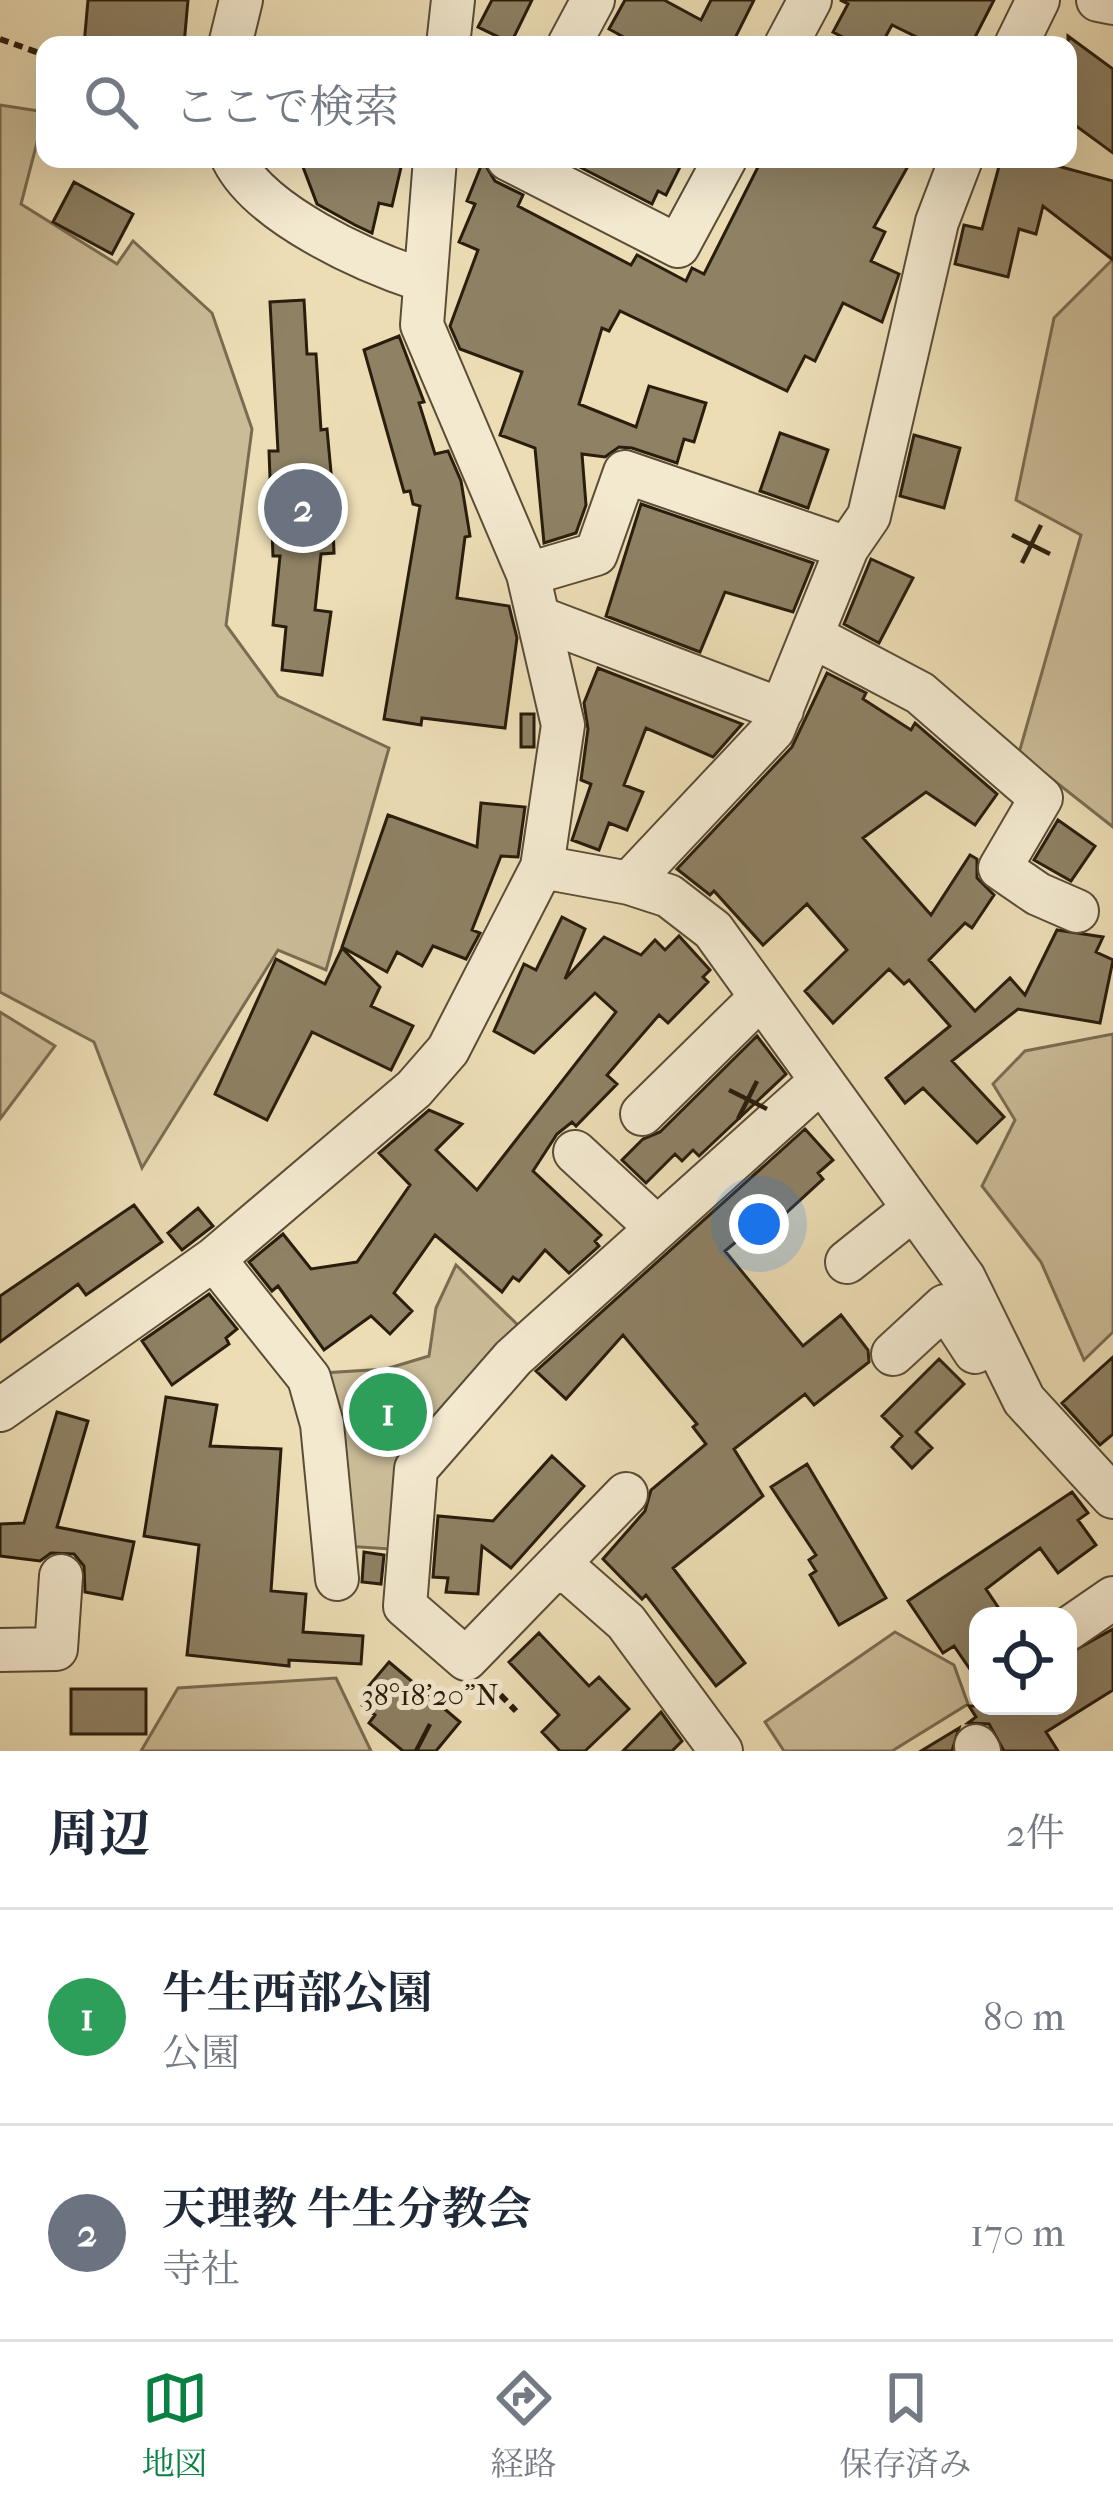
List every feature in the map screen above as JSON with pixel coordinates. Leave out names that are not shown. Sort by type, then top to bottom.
[{"type":"street","points":[[232,36],[241,0]]},
{"type":"street","points":[[449,36],[453,0]]},
{"type":"street","points":[[574,36],[593,0]]},
{"type":"street","points":[[791,36],[810,0]]},
{"type":"street","points":[[1020,36],[1038,0]]},
{"type":"street","points":[[1098,0],[1113,3]]},
{"type":"street","points":[[0,1410],[214,1259],[408,1095],[448,1050],[542,867],[563,725],[528,574],[422,326],[434,168]]},
{"type":"street","points":[[526,168],[678,246],[719,168]]},
{"type":"street","points":[[629,883],[773,730],[848,548],[869,516],[937,222],[958,168]]},
{"type":"street","points":[[234,178],[376,265],[422,280]]},
{"type":"street","points":[[528,574],[596,554],[626,472],[848,548]]},
{"type":"street","points":[[542,619],[782,710]]},
{"type":"street","points":[[812,636],[920,693],[1041,798],[1000,868],[1038,894],[1077,910]]},
{"type":"street","points":[[542,867],[629,883],[669,896],[713,930],[964,1278],[1024,1400],[1113,1497]]},
{"type":"street","points":[[641,1114],[761,997]]},
{"type":"street","points":[[626,1494],[466,1659],[405,1606],[416,1469],[513,1358],[821,1081]]},
{"type":"street","points":[[575,1152],[655,1226]]},
{"type":"street","points":[[847,1262],[914,1209]]},
{"type":"street","points":[[214,1259],[309,1378],[322,1424],[337,1580]]},
{"type":"street","points":[[893,1354],[945,1306],[1014,1411],[1024,1400]]},
{"type":"street","points":[[560,1564],[626,1622],[721,1751]]},
{"type":"street","points":[[0,1650],[56,1648],[61,1576]]},
{"type":"street","points":[[1077,1623],[1113,1598]]},
{"type":"path","points":[[0,39],[36,52]]},
{"type":"path","points":[[479,1673],[516,1711]]},
{"type":"shaded area","points":[[0,105],[36,111],[36,146],[21,204],[117,264],[133,241],[212,313],[252,429],[226,625],[278,696],[389,748],[326,970],[278,950],[142,1168],[94,1042],[0,992]]},
{"type":"shaded area","points":[[1113,259],[1113,827],[1019,753],[1081,535],[1016,500],[1054,318]]},
{"type":"shaded area","points":[[0,1012],[55,1046],[0,1119]]},
{"type":"shaded area","points":[[1113,1034],[1113,1332],[1084,1360],[1041,1262],[982,1186],[1015,1120],[993,1084],[1025,1051]]},
{"type":"shaded area","points":[[456,1265],[521,1328],[397,1461],[390,1549],[345,1546],[323,1373],[386,1369],[429,1356],[436,1308]]},
{"type":"shaded area","points":[[895,1632],[954,1665],[968,1704],[892,1751],[784,1751],[765,1722]]},
{"type":"shaded area","points":[[336,1678],[371,1751],[141,1751],[178,1688]]},
{"type":"building","points":[[88,0],[188,0],[185,36],[85,36]]},
{"type":"building","points":[[492,0],[532,0],[514,36],[497,36],[478,27]]},
{"type":"building","points":[[625,0],[664,0],[701,20],[711,0],[754,0],[736,36],[622,36],[609,29]]},
{"type":"building","points":[[840,0],[994,0],[976,36],[915,36],[892,25],[886,36],[841,36],[833,32],[848,4]]},
{"type":"building","points":[[1077,43],[1113,69],[1113,153],[1077,127]]},
{"type":"building","points":[[303,168],[401,168],[392,206],[379,203],[372,233],[317,204]]},
{"type":"building","points":[[480,168],[487,168],[495,181],[523,195],[518,206],[631,265],[637,255],[686,281],[692,268],[704,274],[757,168],[907,168],[874,227],[885,232],[871,261],[899,274],[882,322],[843,303],[815,361],[805,356],[787,391],[620,311],[609,331],[602,328],[579,404],[636,427],[649,386],[706,403],[694,442],[684,439],[677,463],[632,448],[619,447],[605,457],[582,454],[586,505],[576,533],[544,543],[535,448],[500,435],[522,372],[460,349],[450,326],[478,250],[459,242],[475,204],[467,201]]},
{"type":"building","points":[[582,168],[680,168],[666,195],[658,191],[652,204]]},
{"type":"building","points":[[999,168],[1065,168],[1113,181],[1113,260],[1043,206],[1036,234],[1019,229],[1008,277],[955,264],[964,225],[982,229]]},
{"type":"building","points":[[74,182],[133,214],[112,254],[53,222]]},
{"type":"building","points":[[304,300],[307,354],[316,354],[321,430],[327,429],[331,472],[334,553],[321,554],[315,610],[331,612],[322,675],[282,670],[286,627],[273,625],[280,556],[273,556],[269,451],[278,451],[270,302]]},
{"type":"building","points":[[399,336],[424,402],[419,403],[435,454],[448,451],[461,481],[470,536],[465,537],[457,598],[509,606],[517,638],[505,728],[422,718],[421,725],[384,719],[420,506],[413,504],[410,491],[404,492],[364,350]]},
{"type":"building","points":[[780,433],[828,450],[808,508],[760,491]]},
{"type":"building","points":[[914,435],[960,448],[944,508],[900,496]]},
{"type":"building","points":[[641,504],[813,563],[793,612],[725,592],[700,652],[606,616]]},
{"type":"building","points":[[871,559],[913,578],[879,643],[844,624]]},
{"type":"building","points":[[598,668],[742,724],[713,757],[646,728],[624,785],[643,792],[627,830],[609,823],[599,850],[572,840],[591,784],[581,780],[588,729],[584,703]]},
{"type":"building","points":[[827,673],[866,693],[863,699],[911,730],[915,723],[997,794],[975,825],[926,792],[863,838],[931,915],[970,855],[977,859],[977,878],[994,895],[972,928],[965,923],[929,960],[975,1011],[1010,978],[1025,995],[1057,930],[1103,937],[1096,952],[1113,960],[1100,1023],[1018,1009],[952,1061],[1004,1117],[977,1143],[923,1088],[905,1103],[886,1078],[950,1026],[909,980],[904,984],[889,969],[833,1023],[805,991],[847,950],[807,904],[763,945],[714,891],[710,895],[677,869],[792,747]]},
{"type":"building","points":[[521,714],[534,714],[534,747],[521,747]]},
{"type":"building","points":[[481,803],[525,807],[518,857],[501,856],[472,930],[480,933],[466,959],[433,946],[422,966],[397,952],[387,972],[342,947],[388,815],[477,847]]},
{"type":"building","points":[[1058,820],[1095,846],[1071,881],[1034,860]]},
{"type":"building","points":[[562,917],[585,929],[565,979],[604,937],[641,955],[655,940],[665,950],[679,936],[710,970],[703,977],[708,982],[668,1023],[659,1015],[607,1075],[617,1084],[576,1126],[572,1122],[557,1134],[533,1171],[601,1235],[595,1241],[599,1246],[569,1273],[545,1250],[519,1281],[513,1277],[502,1292],[435,1235],[394,1293],[412,1311],[390,1334],[371,1316],[324,1350],[278,1286],[272,1291],[249,1262],[283,1234],[311,1269],[357,1262],[410,1185],[379,1153],[429,1110],[462,1124],[436,1150],[477,1190],[616,1012],[595,993],[534,1053],[494,1031],[524,964],[536,970]]},
{"type":"building","points":[[342,948],[380,987],[371,1006],[413,1026],[391,1070],[312,1032],[267,1120],[215,1094],[276,959],[325,984]]},
{"type":"building","points":[[757,1036],[786,1074],[699,1156],[693,1150],[682,1161],[675,1154],[646,1183],[622,1160],[643,1139],[660,1132]]},
{"type":"building","points":[[805,1129],[833,1160],[818,1173],[823,1179],[774,1224],[767,1216],[725,1251],[803,1346],[841,1315],[868,1350],[869,1362],[814,1405],[805,1394],[734,1449],[763,1496],[673,1568],[745,1663],[716,1686],[646,1595],[642,1599],[603,1559],[645,1511],[651,1490],[706,1444],[693,1427],[697,1424],[623,1335],[566,1399],[536,1371]]},
{"type":"building","points":[[134,1205],[162,1242],[86,1295],[78,1284],[0,1342],[0,1296]]},
{"type":"building","points":[[198,1208],[213,1226],[182,1250],[168,1233]]},
{"type":"building","points":[[209,1294],[237,1329],[226,1338],[229,1344],[172,1385],[142,1341]]},
{"type":"building","points":[[1113,1357],[1113,1434],[1100,1445],[1062,1403]]},
{"type":"building","points":[[939,1359],[964,1384],[916,1432],[932,1448],[912,1468],[892,1447],[902,1436],[882,1416]]},
{"type":"building","points":[[166,1397],[217,1405],[210,1446],[281,1449],[271,1591],[306,1594],[303,1632],[363,1636],[361,1664],[289,1660],[289,1666],[187,1655],[199,1545],[144,1536]]},
{"type":"building","points":[[57,1412],[88,1421],[57,1527],[134,1542],[122,1599],[85,1592],[84,1566],[74,1554],[51,1553],[40,1561],[0,1556],[0,1524],[24,1523]]},
{"type":"building","points":[[552,1456],[584,1486],[511,1568],[482,1546],[478,1594],[446,1592],[448,1578],[433,1577],[438,1516],[493,1521]]},
{"type":"building","points":[[807,1464],[886,1598],[839,1625],[810,1575],[816,1571],[809,1560],[816,1555],[771,1487]]},
{"type":"building","points":[[1072,1492],[1088,1513],[1078,1520],[1096,1545],[1058,1573],[1040,1548],[986,1589],[998,1607],[969,1607],[969,1668],[954,1646],[943,1653],[908,1601]]},
{"type":"building","points":[[364,1552],[384,1555],[381,1584],[362,1582]]},
{"type":"building","points":[[1113,1629],[1113,1690],[1077,1713],[1077,1649]]},
{"type":"building","points":[[539,1633],[589,1686],[599,1677],[629,1709],[585,1751],[560,1751],[542,1732],[559,1715],[509,1662]]},
{"type":"building","points":[[389,1662],[460,1722],[436,1751],[403,1751],[369,1723],[375,1715],[362,1705],[362,1694]]},
{"type":"building","points":[[71,1689],[146,1689],[146,1734],[71,1734]]},
{"type":"building","points":[[661,1712],[682,1741],[672,1751],[623,1751]]},
{"type":"building","points":[[1073,1715],[1046,1732],[1058,1751],[1004,1751],[989,1724],[968,1723],[976,1717]]},
{"type":"building","points":[[959,1728],[952,1751],[921,1751]]},
{"type":"place","name":"天理教 牛生分教会","points":[[303,508]]},
{"type":"place","name":"牛生西部公園","points":[[388,1412]]}]
